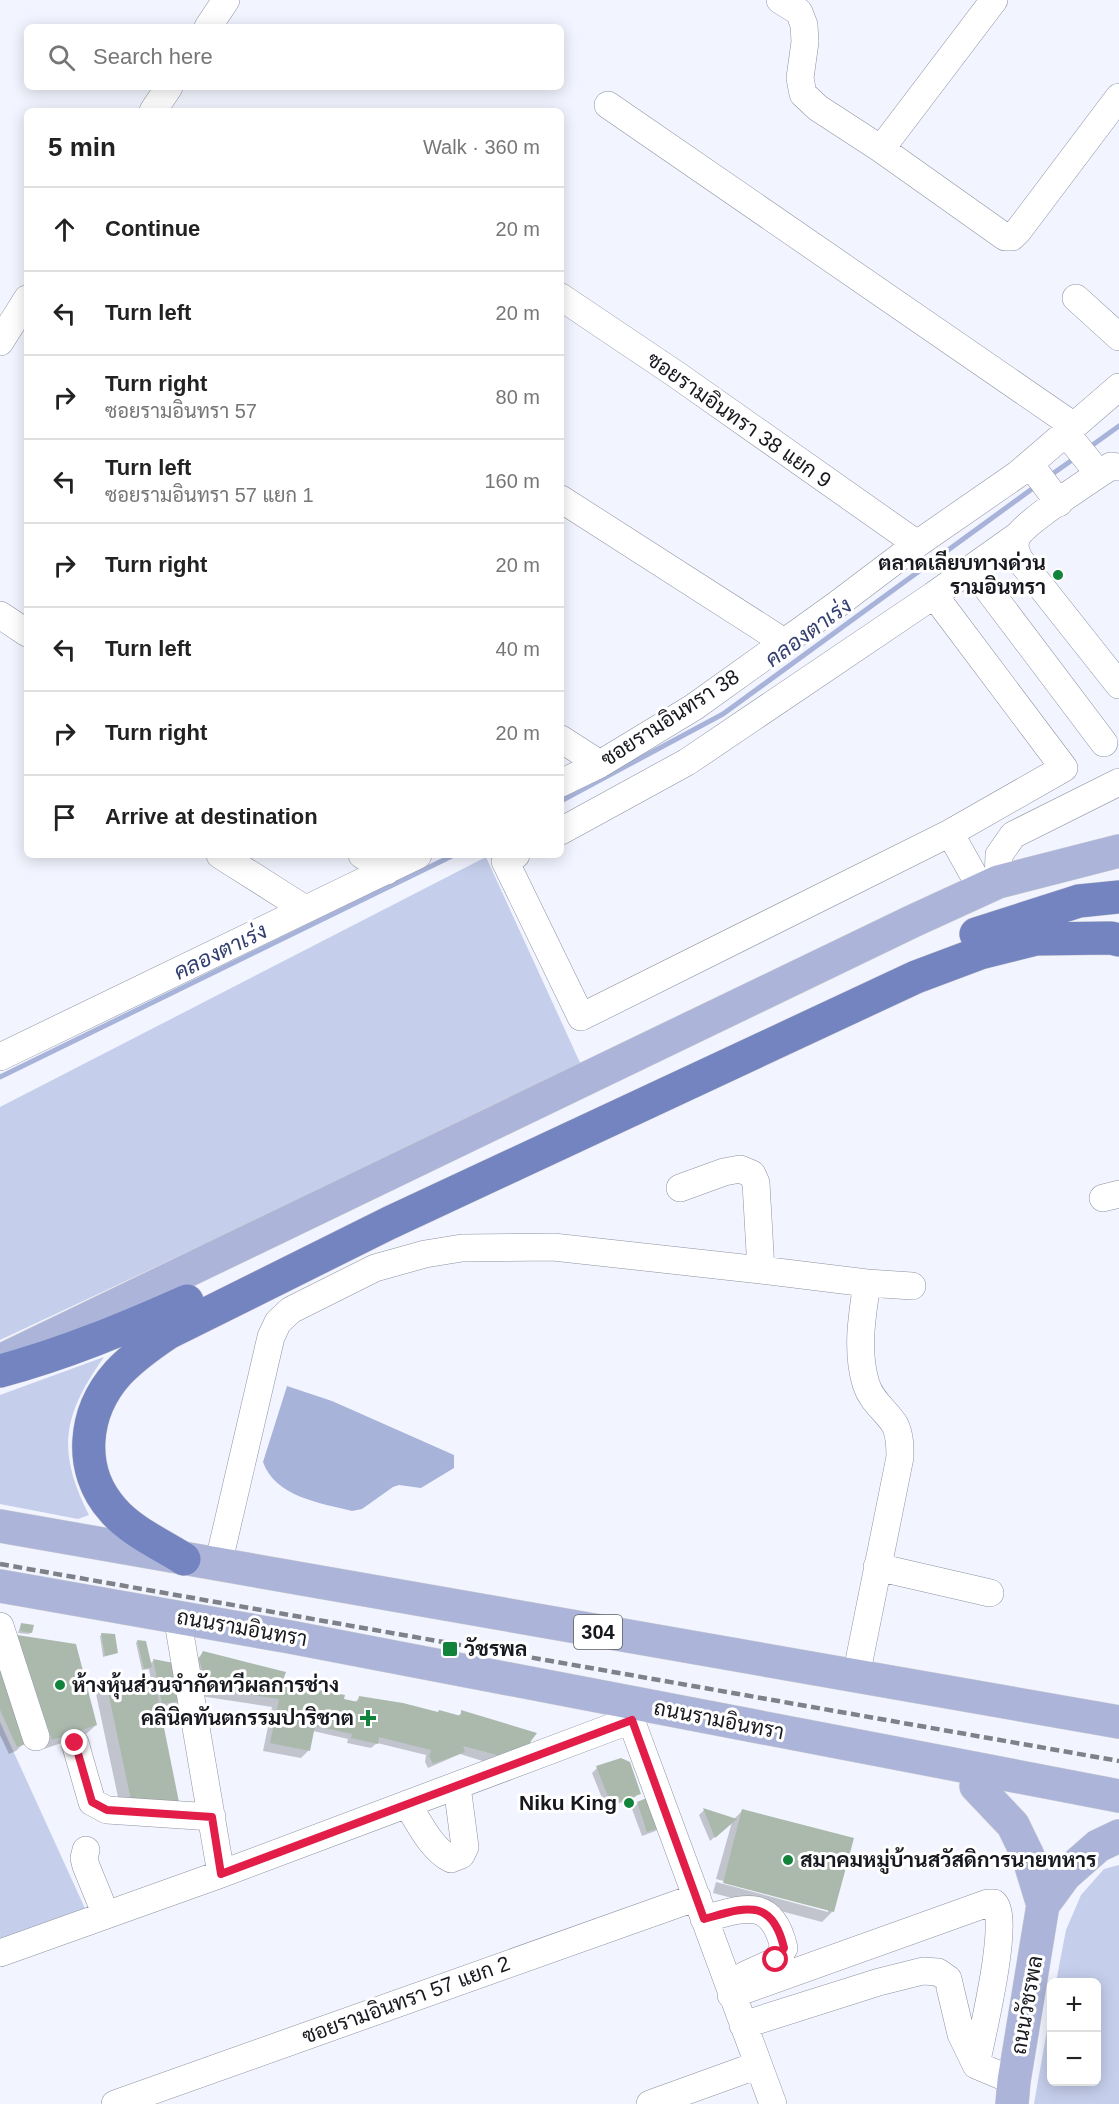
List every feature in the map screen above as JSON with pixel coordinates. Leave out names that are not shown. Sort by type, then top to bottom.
[{"type":"highway","points":[[0,1371],[80,1346],[158,1315],[198,1296],[447,1160],[897,966],[979,933],[1029,916],[1079,901],[1119,897]]},
{"type":"highway","points":[[184,1559],[129,1525],[113,1510],[100,1492],[90,1469],[88,1445],[91,1422],[102,1397],[117,1374],[140,1352],[168,1333],[389,1223],[916,977],[980,953],[1036,939],[1111,938],[1119,940]]},
{"type":"main road","points":[[0,1361],[447,1160],[831,961],[990,886],[1119,851]]},
{"type":"main road","name":"304","points":[[0,1526],[1119,1722]]},
{"type":"main road","name":"ถนนรามอินทรา","points":[[0,1586],[177,1616],[626,1710],[767,1730],[1119,1796]]},
{"type":"main road","points":[[1087,1717],[1119,1713]]},
{"type":"main road","points":[[767,1730],[881,1764],[1119,1816]]},
{"type":"main road","name":"ถนนวัชรพล","points":[[976,1786],[1013,1825],[1028,1856],[1043,1905],[1013,2092]]},
{"type":"main road","name":"ถนนวัชรพล","points":[[1043,1905],[1065,1875],[1098,1846],[1119,1836]]},
{"type":"street","points":[[210,24],[226,0]]},
{"type":"street","points":[[780,0],[799,12],[804,25],[805,42],[800,78],[803,94],[818,108],[881,149],[999,235],[1012,237],[1026,221],[1119,97]]},
{"type":"street","points":[[881,149],[994,0]]},
{"type":"street","points":[[155,108],[167,90]]},
{"type":"street","points":[[564,829],[687,762],[1017,536],[1033,522],[1043,482],[1087,450],[608,105]]},
{"type":"street","points":[[1076,298],[1119,337]]},
{"type":"street","name":"ซอยรามอินทรา 38 แยก 9","points":[[564,299],[677,375],[917,544]]},
{"type":"street","points":[[0,342],[24,304]]},
{"type":"street","name":"ซอยรามอินทรา 38","points":[[564,782],[600,764],[694,707],[836,606],[917,544],[1043,482],[1087,450],[1119,387]]},
{"type":"street","points":[[564,501],[784,642]]},
{"type":"street","points":[[1017,536],[1015,549],[1020,560],[1119,685]]},
{"type":"street","points":[[972,568],[1104,743]]},
{"type":"street","points":[[510,858],[505,861],[581,1017],[950,833],[1064,768],[934,595]]},
{"type":"street","points":[[0,615],[24,631]]},
{"type":"street","points":[[564,741],[600,764]]},
{"type":"street","points":[[990,886],[999,855],[1014,835],[1119,782]]},
{"type":"street","points":[[950,833],[990,886]]},
{"type":"street","points":[[225,858],[305,909]]},
{"type":"street","points":[[367,858],[387,871]]},
{"type":"street","points":[[0,1057],[412,858]]},
{"type":"street","points":[[680,1188],[724,1172],[740,1169],[752,1174],[756,1183],[761,1269]]},
{"type":"street","points":[[218,1565],[271,1337],[278,1322],[291,1310],[375,1268],[424,1254],[462,1248],[553,1247],[761,1269],[867,1283],[912,1286]]},
{"type":"street","points":[[856,1676],[900,1457],[900,1441],[895,1424],[878,1406],[866,1384],[861,1354],[860,1326],[867,1283]]},
{"type":"street","points":[[877,1567],[990,1593]]},
{"type":"street","points":[[177,1616],[221,1874]]},
{"type":"street","points":[[0,1626],[36,1737]]},
{"type":"street","points":[[0,1953],[457,1786],[626,1710],[773,2104]]},
{"type":"street","points":[[75,1743],[92,1802],[107,1810],[212,1817]]},
{"type":"street","points":[[408,1804],[435,1845],[443,1855],[451,1859],[461,1855],[465,1847],[457,1786]]},
{"type":"street","points":[[86,1850],[84,1858],[86,1866],[106,1915]]},
{"type":"street","points":[[729,1988],[988,1903],[994,1903],[1000,1911],[999,1935],[995,1970],[976,2065]]},
{"type":"street","name":"ซอยรามอินทรา 57 แยก 2","points":[[115,2104],[700,1908],[752,1908],[769,1914],[781,1934],[784,1948],[776,1960],[729,1988]]},
{"type":"street","points":[[743,2025],[879,1982],[923,1971],[938,1972],[948,1979],[961,2034],[976,2065],[1013,2092]]},
{"type":"street","points":[[650,2104],[758,2065]]},
{"type":"shaded area","points":[[484,858],[486,858],[582,1067],[0,1340],[0,1107]]},
{"type":"shaded area","points":[[104,1357],[80,1397],[69,1433],[68,1452],[72,1471],[78,1492],[89,1515],[78,1519],[0,1504],[0,1395]]},
{"type":"shaded area","points":[[287,1386],[332,1401],[454,1455],[454,1468],[421,1488],[399,1485],[393,1487],[362,1509],[352,1511],[300,1497],[278,1483],[269,1474],[263,1462]]},
{"type":"shaded area","points":[[0,1722],[88,1915],[0,1946]]},
{"type":"shaded area","points":[[1119,1865],[1119,2104],[1034,2104],[1047,2030],[1047,2086],[1101,2086],[1101,1978],[1057,1978],[1066,1930],[1081,1895],[1104,1869]]},
{"type":"building","points":[[21,1623],[34,1625],[32,1633],[20,1631]]},
{"type":"building","points":[[101,1633],[115,1634],[118,1653],[105,1656]]},
{"type":"building","name":"ห้างหุ้นส่วนจำกัดทวีผลการช่าง","points":[[17,1635],[76,1644],[97,1725],[52,1740]]},
{"type":"building","points":[[137,1640],[146,1641],[152,1667],[144,1669]]},
{"type":"building","points":[[203,1651],[286,1672],[282,1683],[345,1695],[344,1699],[358,1702],[359,1696],[461,1716],[461,1710],[537,1733],[531,1741],[525,1758],[501,1756],[463,1746],[465,1752],[433,1764],[429,1756],[431,1750],[379,1737],[378,1744],[351,1738],[352,1734],[315,1726],[310,1751],[270,1743],[279,1699],[208,1688],[199,1659]]},
{"type":"building","points":[[153,1659],[179,1664],[185,1700],[162,1704]]},
{"type":"building","points":[[0,1662],[26,1744],[17,1747],[0,1710]]},
{"type":"building","points":[[106,1682],[156,1688],[180,1807],[131,1800]]},
{"type":"building","points":[[621,1758],[630,1762],[641,1794],[611,1804],[596,1766]]},
{"type":"building","points":[[654,1795],[665,1826],[647,1832],[637,1802]]},
{"type":"building","points":[[703,1808],[737,1819],[715,1838]]},
{"type":"building","name":"สมาคมหมู่บ้านสวัสดิการนายทหาร","points":[[742,1809],[854,1838],[834,1912],[723,1883]]},
{"type":"waterway","name":"คลองตาเร่ง","points":[[1087,449],[1119,426]]},
{"type":"waterway","name":"คลองตาเร่ง","points":[[1048,477],[1075,458]]},
{"type":"waterway","name":"คลองตาเร่ง","points":[[564,799],[723,714],[1036,486]]},
{"type":"waterway","name":"คลองตาเร่ง","points":[[0,1077],[448,858]]},
{"type":"railway","points":[[0,1564],[1119,1761]]},
{"type":"place","name":"ตลาดเลียบทางด่วน รามอินทรา","points":[[1058,575]]},
{"type":"place","name":"วัชรพล","points":[[450,1649]]},
{"type":"place","name":"ห้างหุ้นส่วนจำกัดทวีผลการช่าง","points":[[60,1685]]},
{"type":"place","name":"คลินิคทันตกรรมปาริชาต","points":[[368,1718]]},
{"type":"place","name":"Niku King","points":[[629,1803]]},
{"type":"place","name":"สมาคมหมู่บ้านสวัสดิการนายทหาร","points":[[788,1860]]},
{"type":"route","points":[[75,1743],[92,1802],[107,1810],[212,1817],[221,1874],[632,1720],[704,1919],[752,1908],[769,1914],[781,1934],[784,1948],[776,1960]]}]
